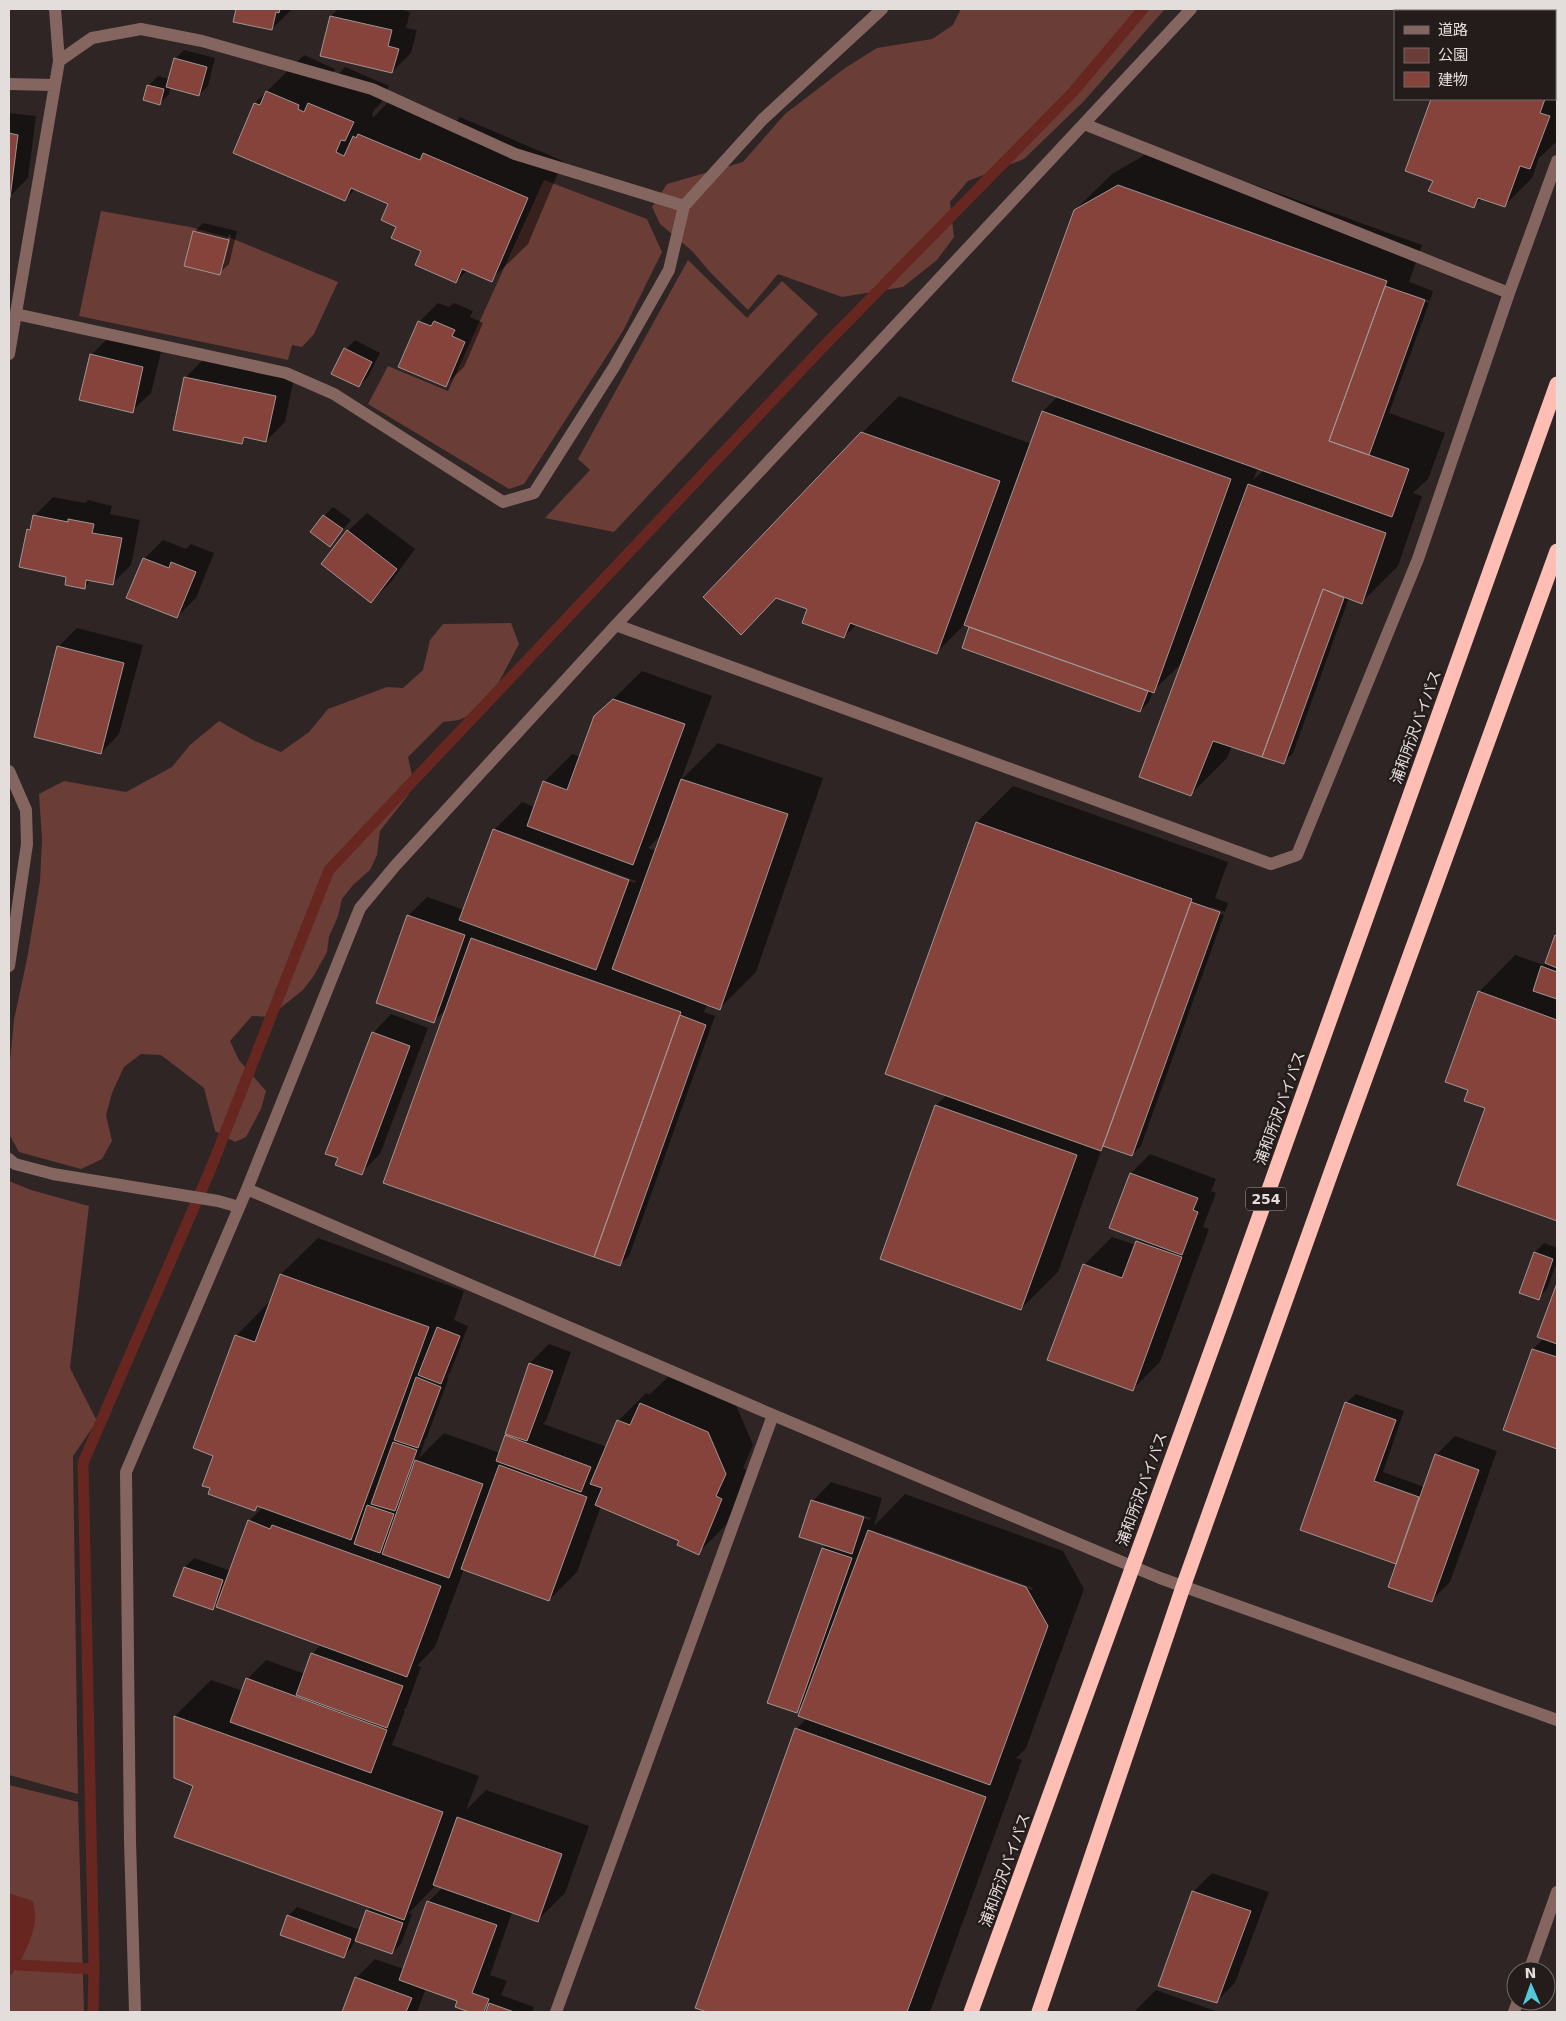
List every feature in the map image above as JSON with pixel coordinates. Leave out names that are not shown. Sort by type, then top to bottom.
[{"type":"highway","name":"浦和所沢バイパス","points":[[971,2012],[1234,1289],[1557,384]]},
{"type":"highway","points":[[1040,2012],[1183,1587],[1557,551]]},
{"type":"street","points":[[9,354],[59,61],[55,9]]},
{"type":"street","points":[[16,314],[286,373],[334,394],[504,502],[534,492],[614,366],[669,270],[684,206],[763,119],[882,9]]},
{"type":"street","points":[[135,2012],[130,1841],[126,1472],[240,1207],[360,908],[395,866],[616,625],[1191,9]]},
{"type":"street","points":[[59,61],[92,38],[141,29],[202,41],[372,89],[515,154],[684,206]]},
{"type":"street","points":[[9,84],[54,85]]},
{"type":"street","points":[[1084,124],[1509,293]]},
{"type":"street","points":[[616,625],[1271,864],[1297,855],[1418,559],[1509,293],[1557,160]]},
{"type":"street","points":[[9,771],[26,810],[27,844],[9,966]]},
{"type":"street","points":[[9,1160],[15,1164],[53,1174],[218,1201],[240,1207]]},
{"type":"street","points":[[247,1189],[773,1415],[1183,1587],[1557,1720]]},
{"type":"street","points":[[556,2012],[773,1415]]},
{"type":"street","points":[[1533,1961],[1557,1892]]},
{"type":"green space","points":[[961,9],[1165,9],[1084,101],[1024,159],[968,181],[950,202],[954,237],[937,260],[903,287],[842,297],[778,274],[748,310],[692,251],[660,224],[652,207],[667,184],[743,162],[785,114],[845,68],[877,48],[932,39],[953,25]]},
{"type":"green space","points":[[544,180],[647,219],[662,252],[623,331],[524,484],[509,489],[368,404],[388,366],[448,391]]},
{"type":"green space","points":[[101,211],[190,227],[231,238],[338,282],[314,334],[302,347],[292,345],[288,360],[79,316]]},
{"type":"green space","points":[[688,260],[747,318],[782,281],[818,314],[614,532],[545,518],[590,470],[578,459]]},
{"type":"green space","points":[[511,623],[519,644],[499,682],[478,711],[459,720],[443,722],[408,757],[413,780],[409,794],[380,831],[377,855],[370,870],[353,885],[342,899],[338,916],[329,937],[327,952],[313,977],[303,990],[269,1017],[252,1016],[230,1041],[239,1060],[266,1091],[261,1109],[246,1137],[235,1142],[215,1131],[204,1088],[161,1055],[141,1054],[124,1067],[112,1093],[106,1115],[112,1141],[102,1159],[81,1169],[19,1152],[9,1134],[9,1071],[14,1020],[28,954],[40,881],[42,840],[39,794],[64,781],[126,792],[172,767],[190,745],[219,721],[255,741],[281,752],[309,732],[328,709],[387,687],[403,688],[423,670],[430,640],[443,624]]},
{"type":"green space","points":[[9,1181],[31,1190],[89,1206],[70,1368],[97,1421],[73,1456],[78,1794],[9,1775]]},
{"type":"green space","points":[[9,1785],[78,1802],[84,2012],[9,2012]]},
{"type":"shaded area","points":[[9,1893],[33,1901],[35,1921],[29,1944],[9,1978]]},
{"type":"building","points":[[236,9],[280,9],[279,13],[276,12],[272,30],[233,22]]},
{"type":"building","points":[[330,16],[392,30],[388,46],[399,49],[392,73],[320,56]]},
{"type":"building","points":[[174,58],[207,67],[199,96],[166,87]]},
{"type":"building","points":[[147,85],[164,89],[160,105],[143,100]]},
{"type":"building","points":[[266,91],[299,105],[298,109],[304,112],[308,103],[354,122],[345,141],[341,140],[336,152],[344,156],[353,136],[356,138],[358,134],[420,160],[423,153],[528,198],[492,282],[462,269],[456,283],[415,265],[421,251],[391,238],[396,227],[381,220],[388,204],[351,188],[345,201],[233,153],[254,103],[260,105]]},
{"type":"building","points":[[1431,100],[1545,100],[1540,113],[1550,116],[1530,169],[1520,166],[1505,207],[1478,198],[1474,208],[1428,191],[1433,181],[1405,171]]},
{"type":"building","points":[[9,133],[18,135],[10,198],[9,198]]},
{"type":"building","points":[[1118,185],[1387,281],[1329,441],[1409,469],[1392,517],[1012,381],[1074,210]]},
{"type":"building","points":[[193,231],[229,240],[220,275],[184,266]]},
{"type":"building","points":[[1385,286],[1425,300],[1369,455],[1329,441]]},
{"type":"building","points":[[418,321],[431,326],[434,321],[455,330],[452,336],[465,342],[446,387],[398,367]]},
{"type":"building","points":[[344,348],[372,362],[359,387],[331,374]]},
{"type":"building","points":[[90,354],[143,367],[133,413],[79,400]]},
{"type":"building","points":[[184,377],[276,396],[266,442],[244,437],[242,444],[173,430]]},
{"type":"building","points":[[1042,411],[1231,479],[1154,693],[964,625]]},
{"type":"building","points":[[861,432],[1000,481],[937,654],[850,623],[844,638],[802,623],[807,609],[776,598],[741,635],[703,597]]},
{"type":"building","points":[[1248,484],[1386,533],[1362,604],[1323,589],[1262,757],[1213,741],[1191,796],[1139,777]]},
{"type":"building","points":[[33,515],[68,522],[68,519],[94,524],[92,533],[122,538],[113,585],[86,580],[85,589],[65,585],[66,577],[19,567],[27,529],[30,530]]},
{"type":"building","points":[[323,515],[343,529],[330,547],[310,532]]},
{"type":"building","points":[[347,530],[397,569],[371,603],[321,564]]},
{"type":"building","points":[[143,558],[169,568],[171,562],[196,572],[177,618],[126,598]]},
{"type":"building","points":[[1323,589],[1344,598],[1284,764],[1262,757]]},
{"type":"building","points":[[969,627],[1148,691],[1140,712],[962,648]]},
{"type":"building","points":[[57,646],[124,663],[101,754],[34,737]]},
{"type":"building","points":[[613,699],[685,724],[633,865],[527,826],[543,781],[567,790],[594,716]]},
{"type":"building","points":[[681,779],[788,814],[720,1010],[612,969]]},
{"type":"building","points":[[976,822],[1192,899],[1101,1151],[885,1074]]},
{"type":"building","points":[[493,829],[629,880],[596,970],[459,920]]},
{"type":"building","points":[[1191,902],[1220,912],[1132,1156],[1103,1146]]},
{"type":"building","points":[[407,915],[465,935],[434,1023],[376,1003]]},
{"type":"building","points":[[1555,935],[1557,936],[1557,968],[1545,963]]},
{"type":"building","points":[[471,938],[681,1012],[594,1257],[383,1183]]},
{"type":"building","points":[[1541,966],[1557,972],[1557,999],[1533,991]]},
{"type":"building","points":[[1478,991],[1557,1020],[1557,1221],[1457,1185],[1485,1108],[1464,1101],[1468,1090],[1445,1082]]},
{"type":"building","points":[[680,1015],[706,1025],[620,1266],[594,1257]]},
{"type":"building","points":[[372,1032],[410,1046],[362,1175],[335,1165],[338,1158],[325,1154]]},
{"type":"building","points":[[935,1105],[1077,1155],[1021,1310],[880,1259]]},
{"type":"building","points":[[1130,1173],[1198,1198],[1193,1210],[1198,1212],[1182,1255],[1109,1228]]},
{"type":"building","points":[[1136,1241],[1182,1257],[1133,1391],[1047,1360],[1083,1264],[1122,1278]]},
{"type":"building","points":[[1534,1252],[1553,1259],[1539,1300],[1519,1293]]},
{"type":"building","points":[[280,1274],[429,1327],[351,1540],[257,1506],[255,1511],[208,1494],[210,1488],[202,1486],[213,1456],[193,1448],[235,1335],[255,1342]]},
{"type":"building","points":[[1557,1283],[1557,1344],[1537,1337]]},
{"type":"building","points":[[437,1327],[460,1336],[441,1384],[418,1375]]},
{"type":"building","points":[[1532,1349],[1557,1357],[1557,1449],[1503,1430]]},
{"type":"building","points":[[529,1363],[553,1371],[527,1441],[505,1434]]},
{"type":"building","points":[[416,1377],[441,1387],[418,1448],[394,1440]]},
{"type":"building","points":[[1345,1402],[1396,1420],[1374,1481],[1419,1497],[1396,1564],[1300,1530]]},
{"type":"building","points":[[640,1403],[708,1432],[726,1474],[716,1496],[722,1499],[699,1555],[677,1545],[679,1541],[595,1505],[602,1488],[590,1484],[617,1420],[630,1425]]},
{"type":"building","points":[[505,1435],[591,1467],[581,1492],[496,1461]]},
{"type":"building","points":[[393,1442],[417,1450],[395,1511],[371,1504]]},
{"type":"building","points":[[1435,1454],[1479,1470],[1432,1602],[1388,1587]]},
{"type":"building","points":[[415,1460],[483,1484],[449,1578],[382,1554]]},
{"type":"building","points":[[499,1465],[587,1497],[549,1601],[461,1569]]},
{"type":"building","points":[[811,1500],[864,1517],[852,1554],[799,1537]]},
{"type":"building","points":[[367,1505],[394,1514],[380,1553],[354,1544]]},
{"type":"building","points":[[248,1520],[270,1529],[272,1525],[441,1586],[407,1677],[216,1607]]},
{"type":"building","points":[[868,1530],[1026,1587],[1048,1626],[990,1785],[798,1716]]},
{"type":"building","points":[[822,1548],[852,1558],[797,1713],[767,1703]]},
{"type":"building","points":[[184,1567],[223,1580],[213,1610],[173,1596]]},
{"type":"building","points":[[311,1653],[403,1686],[387,1728],[296,1695]]},
{"type":"building","points":[[246,1678],[387,1730],[371,1773],[230,1722]]},
{"type":"building","points":[[174,1716],[443,1812],[404,1920],[174,1837],[193,1786],[174,1778]]},
{"type":"building","points":[[795,1728],[986,1797],[907,2012],[707,2012],[695,2008]]},
{"type":"building","points":[[457,1817],[562,1854],[538,1922],[433,1885]]},
{"type":"building","points":[[1192,1891],[1251,1911],[1217,2003],[1158,1986]]},
{"type":"building","points":[[427,1901],[497,1925],[472,1993],[489,1999],[484,2012],[469,2012],[455,2007],[457,2001],[399,1980]]},
{"type":"building","points":[[366,1910],[403,1923],[392,1954],[355,1941]]},
{"type":"building","points":[[287,1915],[351,1939],[344,1958],[280,1935]]},
{"type":"building","points":[[355,1977],[412,1998],[406,2012],[342,2012]]},
{"type":"building","points":[[489,2003],[514,2012],[486,2012]]},
{"type":"waterway","points":[[93,2012],[94,1969],[83,1463],[211,1168],[329,870],[823,347],[1073,92],[1143,9]]},
{"type":"waterway","points":[[18,1965],[94,1969]]}]
